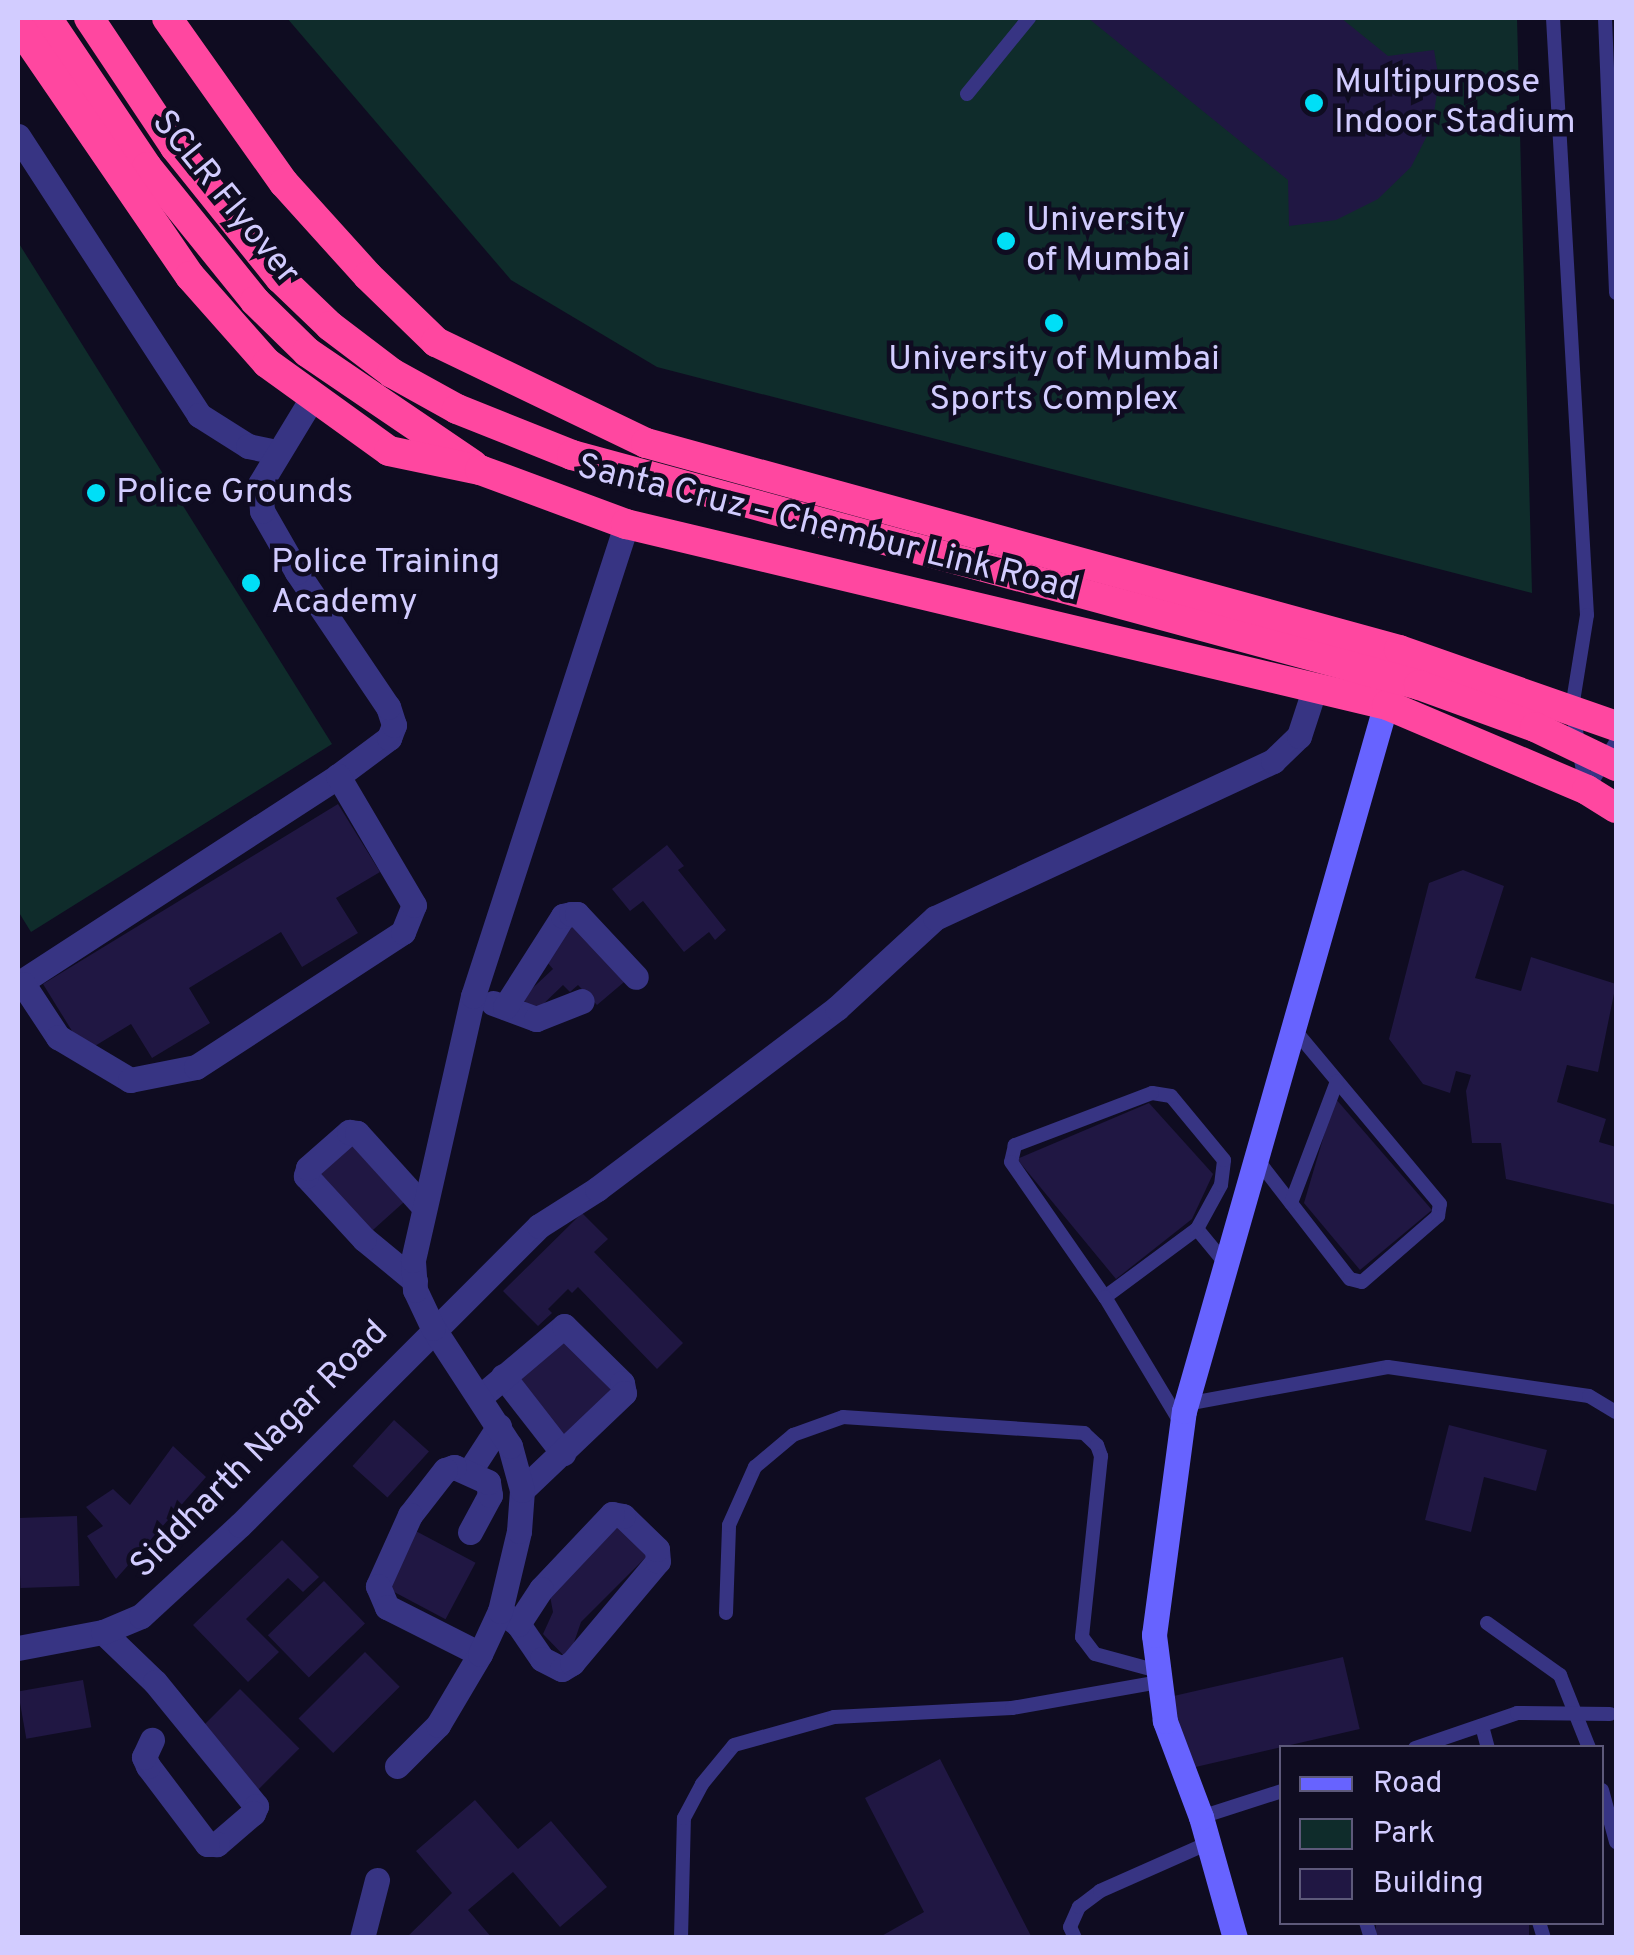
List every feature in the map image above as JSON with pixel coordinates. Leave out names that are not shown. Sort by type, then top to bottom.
[{"type":"highway","name":"SCLR Flyover","points":[[47,18],[147,168],[255,301],[307,352],[373,399],[425,428],[480,470]]},
{"type":"highway","points":[[89,18],[175,147],[280,278],[330,326],[392,373],[457,408],[572,455],[1418,685],[1535,727],[1616,766]]},
{"type":"highway","name":"Santa Cruz – Chembur Link Road","points":[[166,18],[284,183],[368,276],[436,342],[646,443],[1400,650],[1616,726]]},
{"type":"highway","name":"Santa Cruz – Chembur Link Road","points":[[18,26],[190,276],[267,364],[389,451],[480,470],[626,524],[1387,705],[1587,790],[1616,808]]},
{"type":"street","points":[[18,136],[199,415],[248,446],[277,452]]},
{"type":"street","points":[[312,398],[260,484],[262,511],[296,572],[388,707],[394,724],[389,738],[338,776],[20,984],[58,1038],[130,1080],[196,1067],[402,932],[414,905],[338,776]]},
{"type":"street","points":[[397,1766],[438,1724],[480,1654],[509,1618],[612,1514],[622,1516],[657,1549],[658,1561],[572,1663],[562,1669],[542,1659],[509,1618],[522,1490],[499,1426],[433,1328],[415,1280],[413,1260],[473,996],[626,524]]},
{"type":"street","points":[[1235,1938],[1201,1817],[1164,1720],[1154,1635],[1184,1415],[1400,650]]},
{"type":"street","name":"Siddharth Nagar Road","points":[[18,1645],[103,1632],[141,1616],[539,1226],[597,1189],[837,1008],[935,918],[1273,761],[1299,736],[1316,686]]},
{"type":"street","points":[[505,1008],[563,916],[571,914],[577,914],[636,977]]},
{"type":"street","points":[[473,996],[536,1018],[582,1001]]},
{"type":"street","points":[[415,1280],[364,1238],[306,1176],[308,1168],[350,1132],[357,1133],[424,1207]]},
{"type":"street","points":[[480,1398],[564,1326],[622,1383],[624,1394],[522,1490]]},
{"type":"street","points":[[502,1376],[563,1453]]},
{"type":"street","points":[[469,1472],[499,1426]]},
{"type":"street","points":[[470,1532],[490,1495],[488,1482],[454,1467],[438,1475],[410,1516],[378,1586],[387,1607],[480,1654]]},
{"type":"street","points":[[103,1632],[164,1692],[256,1806],[253,1813],[217,1844],[207,1844],[148,1766],[144,1757],[152,1740]]},
{"type":"street","points":[[362,1938],[377,1880]]},
{"type":"lane","points":[[967,94],[1029,18]]},
{"type":"lane","points":[[1553,18],[1587,615],[1572,708],[1587,790]]},
{"type":"lane","points":[[1605,18],[1616,293]]},
{"type":"lane","points":[[1587,790],[1616,742]]},
{"type":"lane","points":[[1256,1158],[1350,1278],[1362,1282],[1438,1216],[1440,1204],[1292,1028]]},
{"type":"lane","points":[[1291,1203],[1337,1081]]},
{"type":"lane","points":[[1105,1297],[1197,1228],[1221,1185],[1224,1160],[1171,1096],[1152,1093],[1015,1145],[1011,1162],[1184,1415],[1388,1367],[1589,1396],[1616,1412]]},
{"type":"lane","points":[[1197,1228],[1226,1264]]},
{"type":"lane","points":[[726,1613],[729,1525],[754,1467],[793,1435],[843,1418],[1084,1433],[1098,1445],[1101,1456],[1082,1637],[1095,1654],[1159,1676]]},
{"type":"lane","points":[[1487,1623],[1560,1675],[1588,1745]]},
{"type":"lane","points":[[681,1938],[684,1818],[702,1784],[734,1745],[834,1717],[1012,1708],[1159,1676]]},
{"type":"lane","points":[[1424,1745],[1518,1713],[1613,1712]]},
{"type":"lane","points":[[1482,1726],[1487,1745]]},
{"type":"lane","points":[[1201,1817],[1279,1792]]},
{"type":"lane","points":[[1604,1797],[1616,1842]]},
{"type":"lane","points":[[1075,1938],[1070,1928],[1079,1907],[1100,1891],[1206,1844]]},
{"type":"green space","name":"University of Mumbai Sports Complex","points":[[287,18],[1517,18],[1532,593],[657,367],[511,280]]},
{"type":"green space","name":"Police Grounds","points":[[18,242],[332,744],[31,932],[18,911]]},
{"type":"building","name":"Multipurpose Indoor Stadium","points":[[1088,18],[1341,18],[1388,56],[1434,50],[1439,80],[1432,126],[1411,167],[1378,199],[1336,220],[1289,226],[1288,180]]},
{"type":"building","points":[[338,804],[380,872],[336,898],[358,933],[302,967],[281,932],[189,988],[210,1023],[152,1058],[131,1024],[85,1052],[43,984]]},
{"type":"building","points":[[667,845],[684,866],[678,870],[726,930],[715,940],[709,932],[684,952],[643,901],[630,911],[612,889]]},
{"type":"building","points":[[1463,870],[1504,886],[1475,978],[1521,991],[1531,957],[1616,984],[1598,1072],[1567,1065],[1557,1102],[1606,1119],[1599,1142],[1616,1147],[1616,1205],[1506,1179],[1501,1143],[1472,1143],[1466,1091],[1471,1075],[1456,1071],[1450,1093],[1423,1084],[1389,1039],[1429,883]]},
{"type":"building","points":[[577,919],[630,977],[597,1005],[578,985],[570,992],[563,985],[535,1012],[522,998],[553,969],[540,954]]},
{"type":"building","points":[[1335,1098],[1432,1210],[1360,1270],[1304,1203]]},
{"type":"building","points":[[1149,1103],[1213,1174],[1192,1219],[1116,1279],[1017,1159]]},
{"type":"building","points":[[351,1138],[407,1200],[366,1236],[310,1175]]},
{"type":"building","points":[[582,1213],[608,1239],[594,1252],[683,1343],[657,1369],[578,1287],[572,1293],[568,1289],[538,1326],[503,1291]]},
{"type":"building","points":[[566,1329],[621,1392],[567,1440],[512,1376]]},
{"type":"building","points":[[394,1420],[429,1451],[387,1498],[353,1466]]},
{"type":"building","points":[[1449,1425],[1547,1450],[1536,1491],[1484,1477],[1471,1532],[1425,1520]]},
{"type":"building","points":[[173,1446],[206,1477],[116,1579],[87,1536],[103,1526],[86,1507],[113,1489],[130,1505]]},
{"type":"building","points":[[77,1516],[79,1586],[20,1588],[18,1518]]},
{"type":"building","points":[[616,1523],[648,1555],[581,1622],[568,1660],[543,1634],[553,1612],[550,1596]]},
{"type":"building","points":[[412,1529],[476,1563],[446,1619],[382,1586]]},
{"type":"building","points":[[282,1540],[319,1577],[303,1592],[288,1578],[246,1619],[279,1652],[248,1682],[193,1625]]},
{"type":"building","points":[[324,1581],[365,1623],[309,1678],[268,1635]]},
{"type":"building","points":[[365,1652],[400,1687],[333,1753],[299,1718]]},
{"type":"building","points":[[1343,1657],[1360,1729],[1189,1768],[1172,1696]]},
{"type":"building","points":[[83,1680],[91,1727],[26,1739],[18,1691]]},
{"type":"building","points":[[240,1689],[299,1748],[258,1789],[199,1730]]},
{"type":"building","points":[[940,1759],[1032,1938],[878,1938],[924,1912],[865,1798]]},
{"type":"building","points":[[475,1800],[518,1849],[551,1821],[607,1887],[560,1927],[513,1872],[468,1910],[492,1938],[406,1938],[452,1893],[416,1851]]},
{"type":"building","points":[[1376,1925],[1529,1925],[1529,1938],[1376,1938]]},
{"type":"place","name":"Multipurpose Indoor Stadium","points":[[1314,103]]},
{"type":"place","name":"University of Mumbai","points":[[1006,241]]},
{"type":"place","name":"University of Mumbai Sports Complex","points":[[1054,323]]},
{"type":"place","name":"Police Grounds","points":[[96,493]]},
{"type":"place","name":"Police Training Academy","points":[[251,583]]}]
